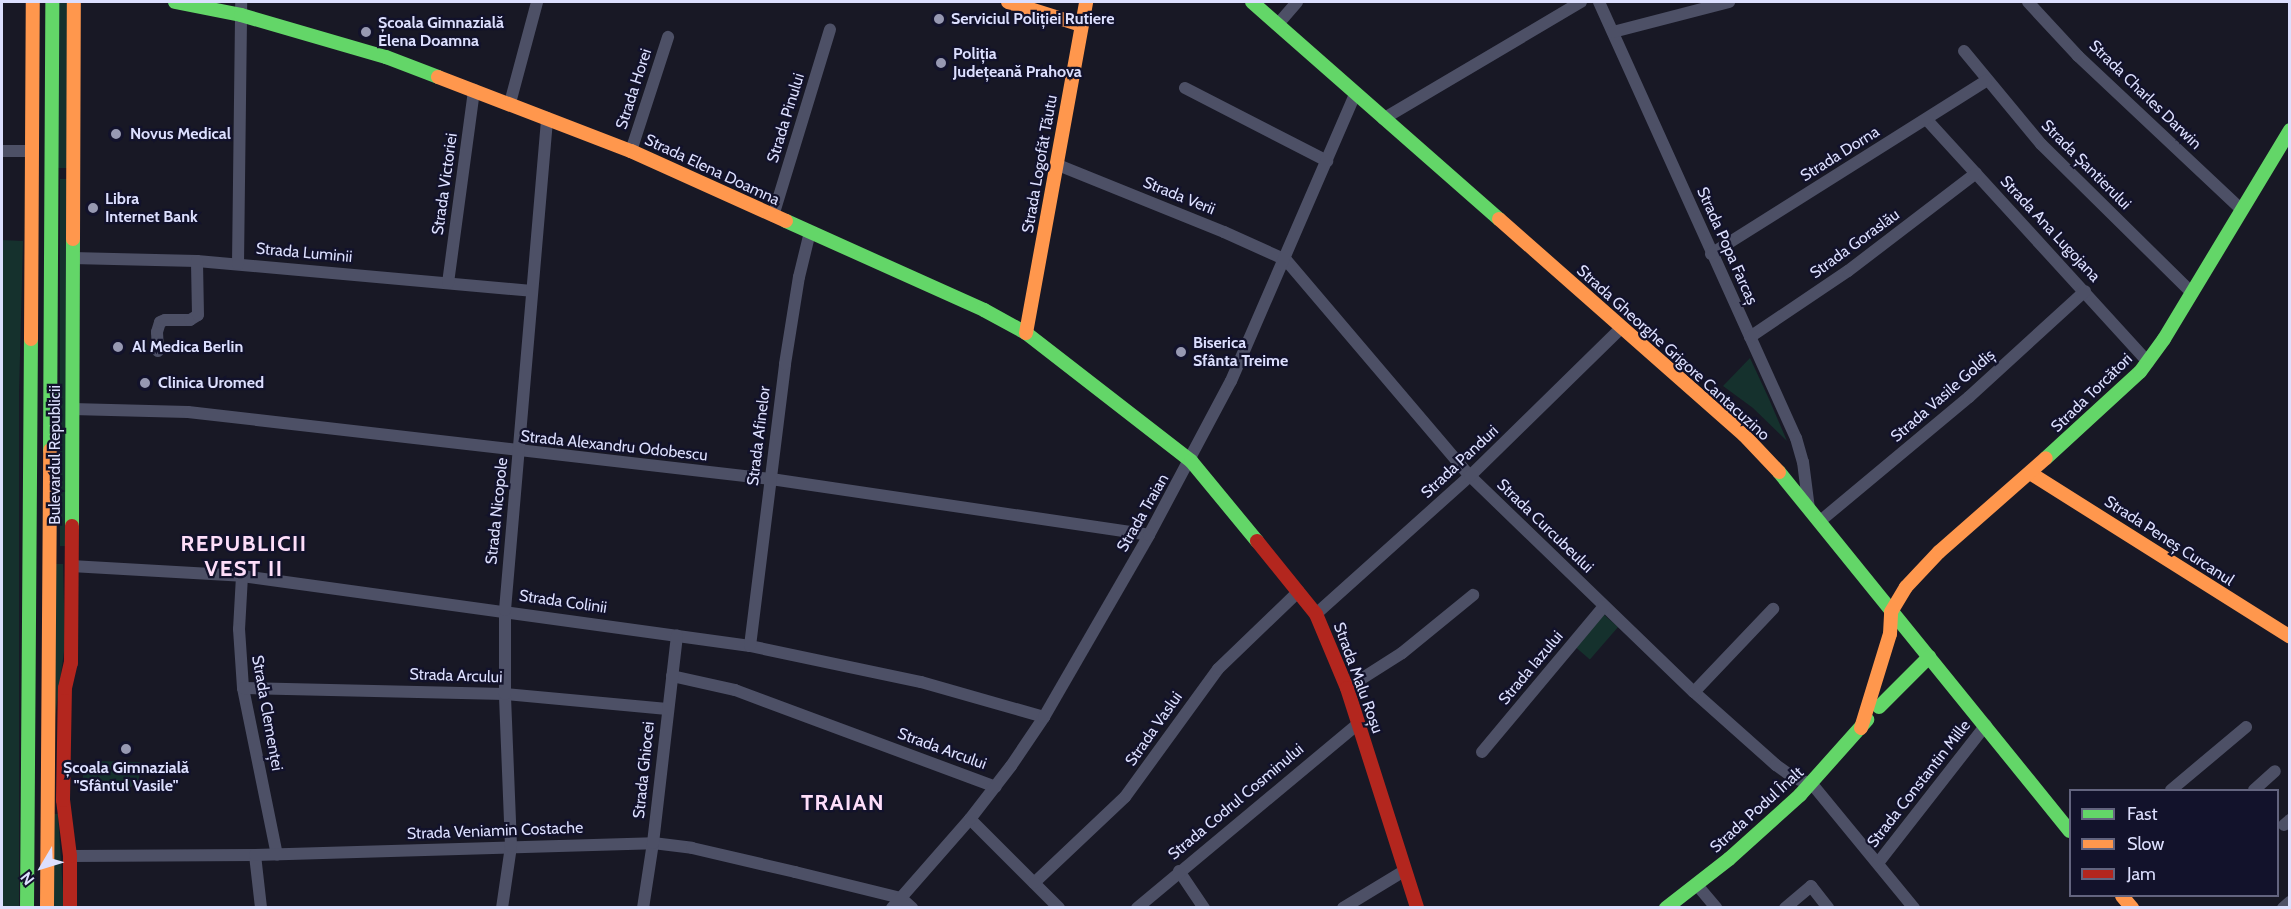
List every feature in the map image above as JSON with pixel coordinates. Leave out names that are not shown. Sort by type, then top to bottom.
[{"type":"main road","name":"Bulevardul Republicii","points":[[27,908],[33,2]]},
{"type":"main road","name":"Bulevardul Republicii","points":[[47,908],[52,2]]},
{"type":"main road","name":"Bulevardul Republicii","points":[[70,908],[70,856],[63,800],[65,688],[71,663],[74,2]]},
{"type":"main road","name":"Strada Elena Doamna","points":[[174,2],[241,8],[386,57],[631,151],[935,287],[1026,333],[1191,461]]},
{"type":"main road","points":[[1008,2],[1081,25]]},
{"type":"main road","name":"Strada Logofăt Tăutu","points":[[1026,333],[1086,2]]},
{"type":"main road","name":"Strada Gheorghe Grigore Cantacuzino","points":[[1252,2],[1744,435],[1809,509],[2069,830]]},
{"type":"main road","name":"Strada Torcători","points":[[1891,612],[1919,572],[2111,401],[2148,362],[2289,130]]},
{"type":"main road","name":"Strada Malu Roșu","points":[[1191,461],[1316,614],[1347,688],[1417,908]]},
{"type":"main road","name":"Strada Peneș Curcanul","points":[[2030,472],[2289,637]]},
{"type":"main road","name":"Strada Podul Înalt","points":[[1666,908],[1697,885],[1812,784],[1879,707],[1900,646],[1900,633],[1891,612]]},
{"type":"main road","name":"Strada Podul Înalt","points":[[1861,728],[1874,692],[1890,634],[1891,612]]},
{"type":"main road","points":[[1879,707],[1929,657]]},
{"type":"street","points":[[510,104],[537,2]]},
{"type":"street","points":[[1278,24],[1297,2]]},
{"type":"street","points":[[1383,119],[1581,2]]},
{"type":"street","name":"Strada Popa Farcaș","points":[[1599,2],[1796,438],[1803,462],[1809,509]]},
{"type":"street","points":[[1613,32],[1729,2]]},
{"type":"street","name":"Strada Charles Darwin","points":[[2028,2],[2093,70],[2242,210]]},
{"type":"street","points":[[238,264],[241,8]]},
{"type":"street","name":"Strada Pinului","points":[[773,216],[830,29]]},
{"type":"street","name":"Strada Horei","points":[[631,151],[668,37]]},
{"type":"street","name":"Strada Șantierului","points":[[1964,51],[1986,81],[2041,144],[2192,293]]},
{"type":"street","name":"Strada Dorna","points":[[1711,254],[1986,81]]},
{"type":"street","points":[[1185,88],[1327,161]]},
{"type":"street","name":"Strada Victoriei","points":[[448,283],[474,90]]},
{"type":"street","name":"Strada Traian","points":[[897,903],[996,787],[1044,717],[1149,536],[1191,461],[1231,381],[1286,260],[1355,95]]},
{"type":"street","name":"Strada Nicopole","points":[[502,908],[511,846],[505,694],[505,610],[547,118]]},
{"type":"street","name":"Strada Ana Lugojana","points":[[1927,120],[2148,362]]},
{"type":"street","points":[[2,151],[32,151]]},
{"type":"street","name":"Strada Verii","points":[[1058,165],[1286,260]]},
{"type":"street","name":"Strada Goraslău","points":[[1750,338],[1857,265],[1976,173]]},
{"type":"street","name":"Strada Afinelor","points":[[750,646],[785,364],[799,277],[810,232]]},
{"type":"street","name":"Strada Luminii","points":[[72,258],[197,261],[532,291]]},
{"type":"street","name":"Strada Curcubeului","points":[[1286,260],[1470,476],[1694,692],[1786,773],[1812,784]]},
{"type":"street","points":[[158,351],[160,322],[190,320],[198,315],[197,261]]},
{"type":"street","name":"Strada Vasile Goldiș","points":[[1819,522],[1969,397],[2085,291]]},
{"type":"street","name":"Strada Panduri","points":[[1316,614],[1470,476],[1621,328]]},
{"type":"street","name":"Strada Alexandru Odobescu","points":[[72,409],[188,412],[520,452],[771,479],[1149,536]]},
{"type":"street","name":"Strada Colinii","points":[[71,566],[242,576],[505,610],[750,646],[921,682],[1044,717]]},
{"type":"street","name":"Strada Clemenței","points":[[242,576],[239,629],[243,688],[278,855]]},
{"type":"street","name":"Strada Vaslui","points":[[1034,883],[1125,797],[1218,669],[1299,591]]},
{"type":"street","points":[[1347,688],[1401,653],[1473,595]]},
{"type":"street","name":"Strada Iazului","points":[[1482,752],[1604,606]]},
{"type":"street","points":[[1694,692],[1773,609]]},
{"type":"street","name":"Strada Ghiocei","points":[[643,908],[653,843],[676,635]]},
{"type":"street","name":"Strada Arcului","points":[[672,676],[735,690],[996,787]]},
{"type":"street","name":"Strada Arcului","points":[[243,688],[505,694],[667,709]]},
{"type":"street","name":"Strada Codrul Cosminului","points":[[1137,908],[1358,724]]},
{"type":"street","name":"Strada Constantin Mille","points":[[1878,863],[1986,725]]},
{"type":"street","points":[[2172,789],[2246,727]]},
{"type":"street","points":[[2255,789],[2275,771]]},
{"type":"street","points":[[1812,784],[1914,908]]},
{"type":"street","points":[[970,819],[1059,908]]},
{"type":"street","name":"Strada Veniamin Costache","points":[[70,856],[278,855],[653,843],[692,848],[912,908]]},
{"type":"street","points":[[255,855],[261,908]]},
{"type":"street","points":[[1179,871],[1204,908]]},
{"type":"street","points":[[1343,908],[1404,871]]},
{"type":"street","points":[[1697,885],[1716,908]]},
{"type":"street","points":[[1785,908],[1811,886],[1828,908]]},
{"type":"street","points":[[2283,908],[2289,902]]},
{"type":"green space","points":[[57,2],[68,2],[68,168],[57,168]]},
{"type":"green space","points":[[60,179],[68,179],[68,546],[60,546]]},
{"type":"green space","points":[[2,240],[23,241],[19,393],[19,907],[2,908]]},
{"type":"green space","points":[[1750,358],[1787,441],[1753,408],[1723,386]]},
{"type":"green space","points":[[55,564],[63,564],[65,644],[52,740]]},
{"type":"green space","points":[[1603,614],[1618,627],[1590,660],[1575,646]]},
{"type":"green space","points":[[96,761],[140,762],[139,781],[124,792],[83,791],[83,772],[97,772]]},
{"type":"green space","points":[[54,814],[58,814],[64,907],[54,907]]},
{"type":"traffic: fast","points":[[50,450],[52,2]]},
{"type":"traffic: fast","points":[[175,2],[241,15],[386,57],[438,77]]},
{"type":"traffic: fast","points":[[1252,2],[1499,219]]},
{"type":"traffic: fast","points":[[2046,458],[2140,372],[2164,339],[2290,130]]},
{"type":"traffic: fast","points":[[786,221],[984,310],[1026,333],[1191,461],[1257,541]]},
{"type":"traffic: fast","points":[[72,526],[73,239]]},
{"type":"traffic: fast","points":[[27,908],[31,339]]},
{"type":"traffic: fast","points":[[1779,472],[2069,830]]},
{"type":"traffic: fast","points":[[1879,707],[1929,657]]},
{"type":"traffic: fast","points":[[1666,908],[1729,859],[1800,795],[1867,720]]},
{"type":"traffic: slow","points":[[31,339],[33,2]]},
{"type":"traffic: slow","points":[[73,239],[74,2]]},
{"type":"traffic: slow","points":[[1008,2],[1081,25]]},
{"type":"traffic: slow","points":[[1026,333],[1086,2]]},
{"type":"traffic: slow","points":[[438,77],[631,151],[786,221]]},
{"type":"traffic: slow","points":[[1499,219],[1744,435],[1779,472]]},
{"type":"traffic: slow","points":[[47,908],[50,450]]},
{"type":"traffic: slow","points":[[1861,728],[1890,634],[1891,612],[1906,587],[1939,552],[2046,458]]},
{"type":"traffic: slow","points":[[2030,473],[2290,637]]},
{"type":"traffic: slow","points":[[2123,897],[2132,908]]},
{"type":"traffic: jam","points":[[70,908],[70,856],[63,800],[65,688],[71,663],[72,526]]},
{"type":"traffic: jam","points":[[1257,541],[1316,614],[1347,688],[1417,908]]},
{"type":"place","name":"Serviciul Poliției Rutiere","points":[[939,19]]},
{"type":"place","name":"Școala Gimnazială Elena Doamna","points":[[366,32]]},
{"type":"place","name":"Poliția Județeană Prahova","points":[[941,63]]},
{"type":"place","name":"Novus Medical","points":[[116,134]]},
{"type":"place","name":"Libra Internet Bank","points":[[93,208]]},
{"type":"place","name":"Al Medica Berlin","points":[[118,347]]},
{"type":"place","name":"Biserica Sfânta Treime","points":[[1181,352]]},
{"type":"place","name":"Clinica Uromed","points":[[145,383]]},
{"type":"place","name":"Școala Gimnazială \"Sfântul Vasile\"","points":[[126,749]]},
{"type":"district","name":"REPUBLICII VEST II","points":[[244,556]]},
{"type":"district","name":"TRAIAN","points":[[843,803]]}]
